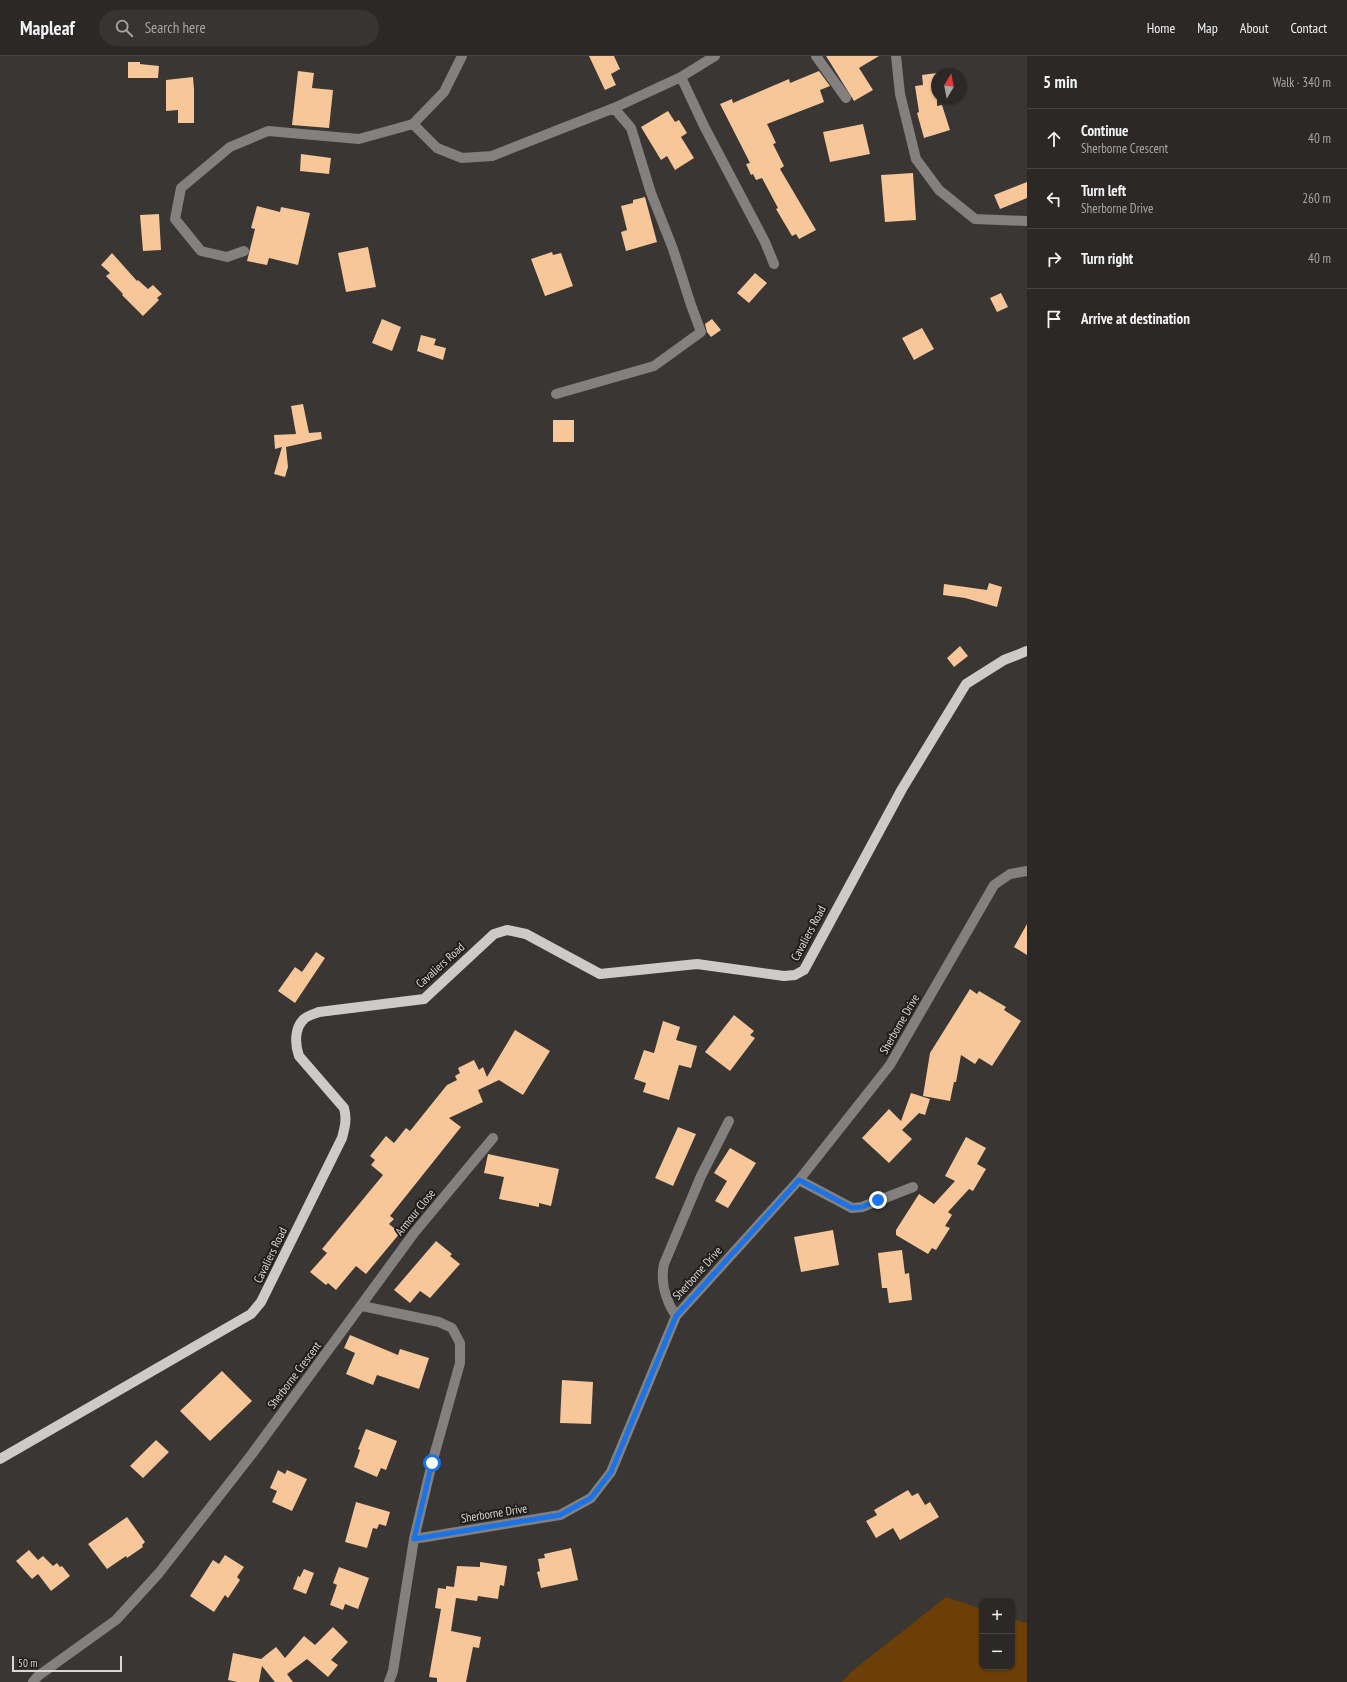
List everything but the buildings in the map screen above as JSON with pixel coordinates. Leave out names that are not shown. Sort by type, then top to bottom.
[{"type":"main road","name":"Cavaliers Road","points":[[0,1459],[251,1314],[261,1302],[342,1138],[345,1126],[346,1117],[344,1108],[299,1056],[296,1046],[296,1035],[304,1018],[319,1012],[424,998],[494,934],[507,930],[526,934],[600,974],[696,964],[784,976],[795,975],[804,970],[902,789],[966,684],[1004,660],[1027,651]]},
{"type":"street","points":[[244,251],[227,258],[201,251],[175,219],[181,188],[230,147],[268,131],[359,139],[413,124],[444,92],[462,56]]},
{"type":"street","points":[[413,124],[436,148],[462,158],[492,156],[614,108],[681,77],[715,56]]},
{"type":"street","points":[[816,56],[846,98]]},
{"type":"street","points":[[896,56],[900,94],[916,159],[939,190],[974,219],[1027,221]]},
{"type":"street","points":[[681,77],[704,126],[765,242],[774,264]]},
{"type":"street","points":[[556,394],[654,366],[701,332],[673,249],[651,193],[631,128],[614,108]]},
{"type":"street","name":"Sherborne Drive","points":[[414,1539],[560,1515],[591,1498],[611,1472],[676,1316],[799,1180],[890,1065],[994,885],[1010,874],[1027,871]]},
{"type":"street","points":[[676,1316],[669,1306],[661,1276],[664,1264],[701,1176],[729,1121]]},
{"type":"street","name":"Armour Close","points":[[362,1306],[414,1233],[493,1138]]},
{"type":"street","points":[[799,1180],[852,1208],[862,1207],[913,1187]]},
{"type":"street","points":[[362,1306],[440,1322],[452,1328],[460,1343],[460,1364],[432,1463],[414,1539],[393,1671],[389,1682]]},
{"type":"street","name":"Sherborne Crescent","points":[[33,1682],[38,1676],[116,1620],[159,1573],[252,1454],[362,1306]]},
{"type":"shaded area","points":[[946,1597],[979,1608],[979,1670],[1015,1670],[1015,1620],[1027,1623],[1027,1682],[842,1682],[851,1672]]},
{"type":"route","points":[[432,1463],[414,1539],[560,1515],[591,1498],[611,1472],[676,1316],[799,1180],[852,1208],[862,1207],[878,1200]]}]
